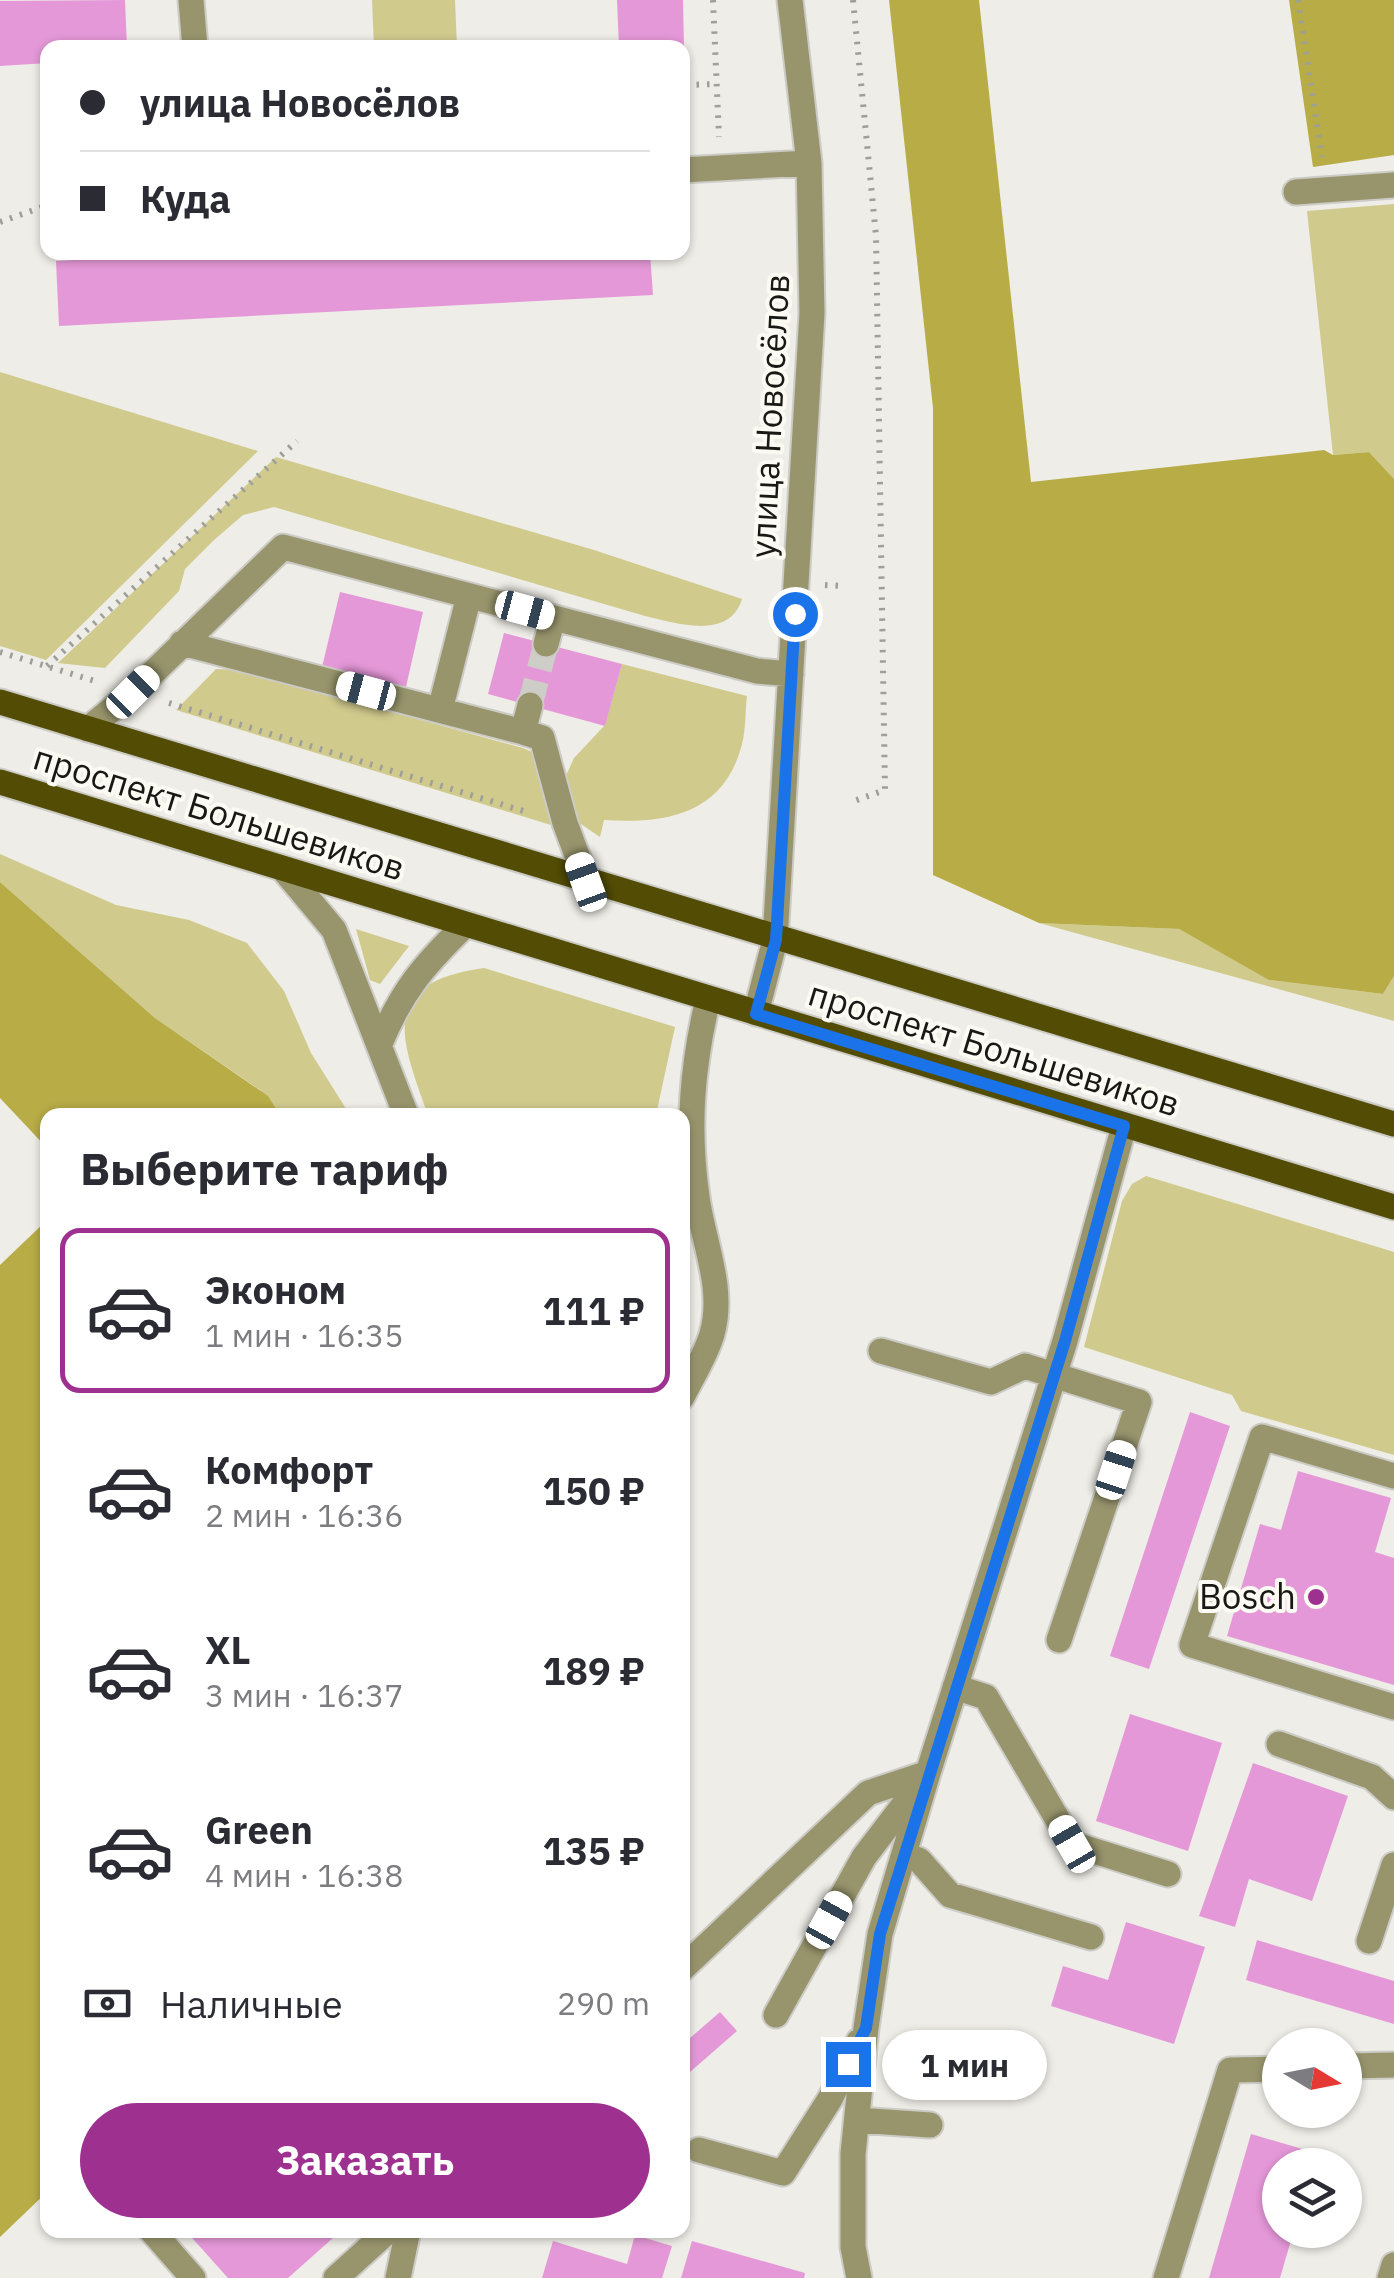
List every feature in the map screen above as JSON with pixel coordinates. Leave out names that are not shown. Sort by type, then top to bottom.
[{"type":"main road","name":"проспект Большевиков","points":[[0,702],[1394,1124]]},
{"type":"main road","name":"проспект Большевиков","points":[[0,782],[1394,1207]]},
{"type":"street","points":[[191,0],[194,40]]},
{"type":"street","name":"улица Новосёлов","points":[[756,1014],[776,940],[812,313],[809,163],[790,0]]},
{"type":"street","points":[[690,170],[809,163]]},
{"type":"street","points":[[1296,192],[1394,184]]},
{"type":"street","points":[[88,730],[284,547],[757,671],[792,674]]},
{"type":"street","points":[[440,710],[469,596]]},
{"type":"street","points":[[546,644],[553,618]]},
{"type":"street","points":[[182,643],[542,738],[586,882]]},
{"type":"street","points":[[523,732],[530,705]]},
{"type":"street","points":[[283,869],[334,930],[403,1108]]},
{"type":"street","points":[[379,1046],[396,1002],[431,958],[464,926]]},
{"type":"street","points":[[690,1380],[712,1332],[714,1263],[697,1200],[691,1128],[693,1064],[708,999]]},
{"type":"street","points":[[858,2278],[852,2247],[853,2154],[880,1934],[1054,1374],[1124,1126]]},
{"type":"street","points":[[881,1351],[991,1382],[1026,1366],[1139,1402],[1059,1640]]},
{"type":"street","points":[[1394,1476],[1262,1437],[1192,1645],[1394,1706]]},
{"type":"street","points":[[955,1686],[986,1697],[1072,1844],[1168,1874]]},
{"type":"street","points":[[1279,1744],[1372,1777],[1394,1797]]},
{"type":"street","points":[[690,1956],[868,1794],[928,1774]]},
{"type":"street","points":[[776,2015],[864,1857],[928,1774]]},
{"type":"street","points":[[904,1855],[920,1860],[950,1894],[1091,1937]]},
{"type":"street","points":[[1369,1941],[1394,1865]]},
{"type":"street","points":[[700,2150],[783,2173],[830,2099],[866,2028]]},
{"type":"street","points":[[1362,2065],[1394,2064]]},
{"type":"street","points":[[1166,2278],[1230,2070],[1262,2069]]},
{"type":"street","points":[[858,2120],[930,2125]]},
{"type":"street","points":[[158,2238],[193,2278]]},
{"type":"street","points":[[336,2278],[380,2238]]},
{"type":"street","points":[[398,2278],[406,2238]]},
{"type":"street","points":[[1390,2278],[1394,2265]]},
{"type":"path","points":[[713,0],[720,169]]},
{"type":"path","points":[[853,0],[876,236],[885,790],[854,801]]},
{"type":"path","points":[[1298,0],[1328,189]]},
{"type":"path","points":[[690,86],[717,84]]},
{"type":"path","points":[[0,222],[40,209]]},
{"type":"path","points":[[46,666],[296,440]]},
{"type":"path","points":[[0,652],[565,823]]},
{"type":"shaded area","points":[[372,0],[455,0],[457,40],[374,40]]},
{"type":"shaded area","points":[[889,0],[979,0],[1031,482],[1324,450],[1333,455],[1369,452],[1394,479],[1394,976],[1383,994],[1269,980],[1179,929],[1039,923],[933,875],[933,408]]},
{"type":"shaded area","points":[[1289,0],[1394,0],[1394,155],[1313,167]]},
{"type":"shaded area","points":[[1394,204],[1394,479],[1369,452],[1333,455],[1307,211]]},
{"type":"shaded area","points":[[0,372],[258,451],[46,660],[0,646]]},
{"type":"shaded area","points":[[276,457],[594,550],[742,599],[735,612],[714,625],[671,622],[274,507],[243,515],[214,540],[185,569],[179,591],[105,668],[58,663]]},
{"type":"shaded area","points":[[622,664],[747,696],[744,732],[733,768],[707,800],[670,816],[604,820],[600,837],[575,820],[565,778],[574,758],[605,725]]},
{"type":"shaded area","points":[[216,669],[239,670],[532,752],[551,825],[176,710]]},
{"type":"shaded area","points":[[0,854],[116,905],[189,920],[247,943],[284,991],[311,1053],[346,1108],[272,1108],[260,1090],[155,1018],[0,882]]},
{"type":"shaded area","points":[[0,882],[155,1018],[268,1096],[276,1108],[40,1108],[40,1141],[0,1098]]},
{"type":"shaded area","points":[[1039,923],[1179,929],[1270,980],[1383,994],[1394,976],[1394,1021]]},
{"type":"shaded area","points":[[356,929],[409,946],[380,984],[370,980]]},
{"type":"shaded area","points":[[484,968],[675,1027],[658,1108],[426,1108],[410,1062],[405,1019],[412,1001],[426,987],[449,976]]},
{"type":"shaded area","points":[[1146,1176],[1394,1252],[1394,1455],[1241,1411],[1232,1395],[1084,1347],[1122,1201],[1132,1184]]},
{"type":"shaded area","points":[[40,1227],[40,2199],[0,2237],[0,1265]]},
{"type":"building","points":[[125,0],[127,40],[40,40],[40,64],[0,66],[0,1]]},
{"type":"building","points":[[617,0],[683,0],[684,40],[619,40]]},
{"type":"building","points":[[651,260],[653,295],[59,326],[56,261]]},
{"type":"building","points":[[340,592],[423,612],[406,687],[322,667]]},
{"type":"building","points":[[504,633],[622,664],[605,726],[488,694]]},
{"type":"building","points":[[1190,1412],[1230,1426],[1149,1669],[1110,1656]]},
{"type":"building","name":"Bosch","points":[[1298,1471],[1391,1498],[1375,1552],[1394,1558],[1394,1685],[1227,1636],[1260,1524],[1281,1530]]},
{"type":"building","points":[[1130,1714],[1222,1743],[1188,1851],[1096,1821]]},
{"type":"building","points":[[1253,1763],[1348,1796],[1312,1901],[1249,1879],[1235,1927],[1199,1916]]},
{"type":"building","points":[[1126,1922],[1205,1947],[1174,2044],[1051,2006],[1063,1966],[1108,1980]]},
{"type":"building","points":[[1257,1940],[1394,1981],[1394,2024],[1246,1980]]},
{"type":"building","points":[[720,2012],[737,2031],[690,2072],[690,2038]]},
{"type":"building","points":[[1251,2134],[1299,2148],[1262,2148],[1262,2248],[1289,2248],[1280,2278],[1209,2278]]},
{"type":"building","points":[[192,2238],[333,2238],[288,2278],[228,2278]]},
{"type":"building","points":[[634,2238],[672,2246],[662,2278],[542,2278],[553,2241],[627,2264]]},
{"type":"building","points":[[692,2241],[805,2273],[804,2278],[681,2278]]},
{"type":"tunnel","points":[[530,705],[546,644]]},
{"type":"place","name":"Bosch","points":[[1316,1597]]},
{"type":"route","points":[[795,614],[776,940],[756,1014],[1124,1126],[1065,1341],[880,1934],[866,2028],[848,2064]]}]
